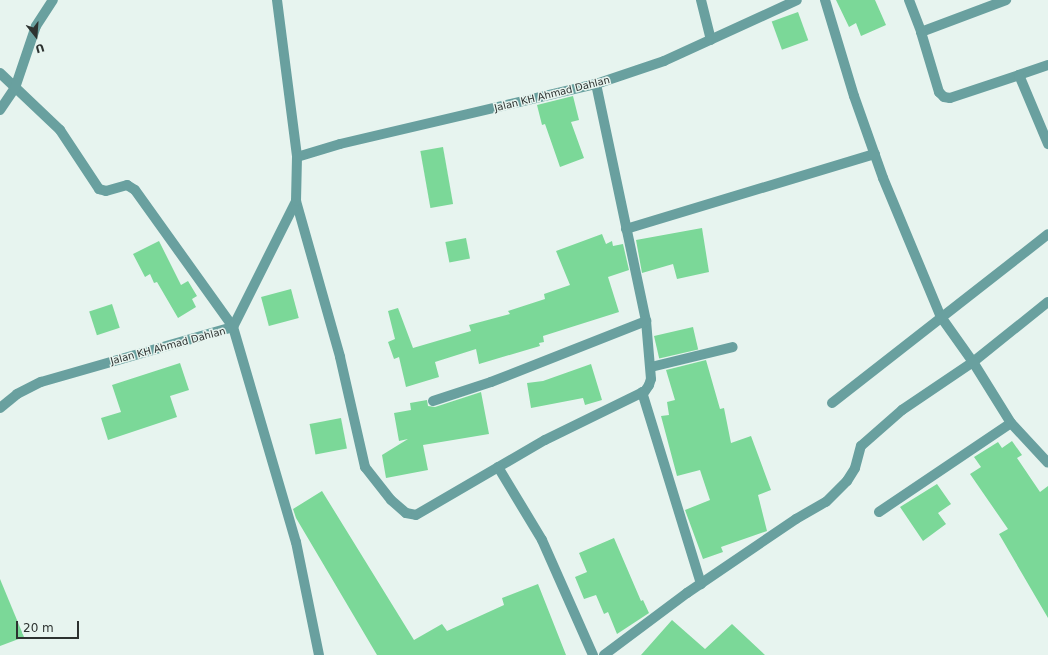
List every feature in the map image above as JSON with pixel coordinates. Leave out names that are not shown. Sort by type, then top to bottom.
[{"type":"street","points":[[0,110],[15,88],[36,26],[53,0]]},
{"type":"street","name":"Jalan KH Ahmad Dahlan","points":[[0,408],[28,387],[47,379],[233,328],[296,201],[297,157],[277,0]]},
{"type":"street","points":[[701,0],[711,40]]},
{"type":"street","name":"Jalan KH Ahmad Dahlan","points":[[297,157],[347,142],[596,84],[642,70],[798,0]]},
{"type":"street","points":[[825,0],[854,96],[875,154],[941,317],[973,362],[1011,423],[1048,463]]},
{"type":"street","points":[[909,0],[940,92],[944,97],[950,98],[1048,65]]},
{"type":"street","points":[[921,32],[1006,0]]},
{"type":"street","points":[[0,73],[60,130],[99,189],[106,191],[127,185],[135,190],[233,328],[296,542],[319,655]]},
{"type":"street","points":[[1019,75],[1048,144]]},
{"type":"street","points":[[296,201],[340,357],[365,466],[370,476],[391,500],[406,513],[416,515],[545,440],[642,392],[650,383],[651,367],[646,321],[596,84]]},
{"type":"street","points":[[626,229],[875,154]]},
{"type":"street","points":[[832,403],[1048,234]]},
{"type":"street","points":[[604,655],[701,584],[837,493],[855,468],[861,446],[902,410],[973,362],[1048,302]]},
{"type":"street","points":[[433,401],[491,382],[646,321]]},
{"type":"street","points":[[651,367],[733,347]]},
{"type":"street","points":[[642,392],[701,584]]},
{"type":"street","points":[[879,512],[1011,423]]},
{"type":"street","points":[[498,467],[542,540],[593,655]]},
{"type":"building","points":[[836,0],[875,0],[886,25],[861,36],[856,23],[849,27]]},
{"type":"building","points":[[798,12],[808,40],[782,50],[772,22]]},
{"type":"building","points":[[573,96],[579,120],[571,122],[584,158],[560,167],[545,124],[542,125],[537,105]]},
{"type":"building","points":[[443,147],[453,204],[430,208],[420,151]]},
{"type":"building","points":[[702,228],[709,272],[677,279],[673,264],[642,273],[636,240]]},
{"type":"building","points":[[602,234],[606,244],[612,241],[613,246],[623,244],[629,270],[608,277],[619,312],[543,336],[544,342],[539,343],[540,346],[479,364],[476,349],[435,362],[439,377],[406,387],[399,357],[394,359],[388,342],[395,339],[388,311],[398,308],[413,348],[471,331],[469,325],[510,314],[508,311],[545,299],[544,294],[570,285],[556,251]]},
{"type":"building","points":[[466,238],[470,259],[449,263],[445,242]]},
{"type":"building","points":[[159,241],[181,285],[188,281],[197,296],[192,299],[196,307],[178,318],[157,282],[154,283],[150,274],[145,277],[133,254]]},
{"type":"building","points":[[291,289],[299,318],[269,326],[261,297]]},
{"type":"building","points":[[112,304],[120,328],[97,335],[89,311]]},
{"type":"building","points":[[693,327],[698,349],[659,358],[654,336]]},
{"type":"building","points":[[706,360],[720,409],[724,408],[731,443],[751,436],[771,490],[758,495],[767,531],[721,547],[723,552],[703,559],[685,510],[710,500],[700,470],[677,476],[661,416],[669,415],[667,402],[675,400],[666,370]]},
{"type":"building","points":[[180,363],[189,390],[170,396],[177,417],[108,440],[101,418],[121,412],[112,385]]},
{"type":"building","points":[[591,364],[602,400],[585,405],[583,398],[531,408],[527,383],[543,381]]},
{"type":"building","points":[[481,392],[489,434],[423,445],[428,470],[386,478],[382,455],[408,439],[399,441],[394,413],[411,410],[410,403],[427,400],[428,406],[435,407]]},
{"type":"building","points":[[341,418],[347,448],[316,455],[310,424]]},
{"type":"building","points":[[1012,441],[1022,455],[1017,458],[1040,492],[1048,486],[1048,618],[999,534],[1008,529],[970,474],[981,467],[974,457],[998,442],[1002,448]]},
{"type":"building","points":[[937,484],[951,504],[938,513],[946,524],[923,541],[900,507]]},
{"type":"building","points":[[322,491],[414,640],[442,624],[447,631],[504,605],[502,598],[538,584],[566,655],[377,655],[296,518],[293,509]]},
{"type":"building","points":[[614,538],[641,601],[643,600],[649,613],[617,634],[608,612],[604,614],[596,595],[584,599],[575,577],[587,572],[579,553]]},
{"type":"building","points":[[0,579],[24,637],[0,646]]},
{"type":"building","points":[[672,620],[705,649],[732,624],[765,655],[641,655]]}]
